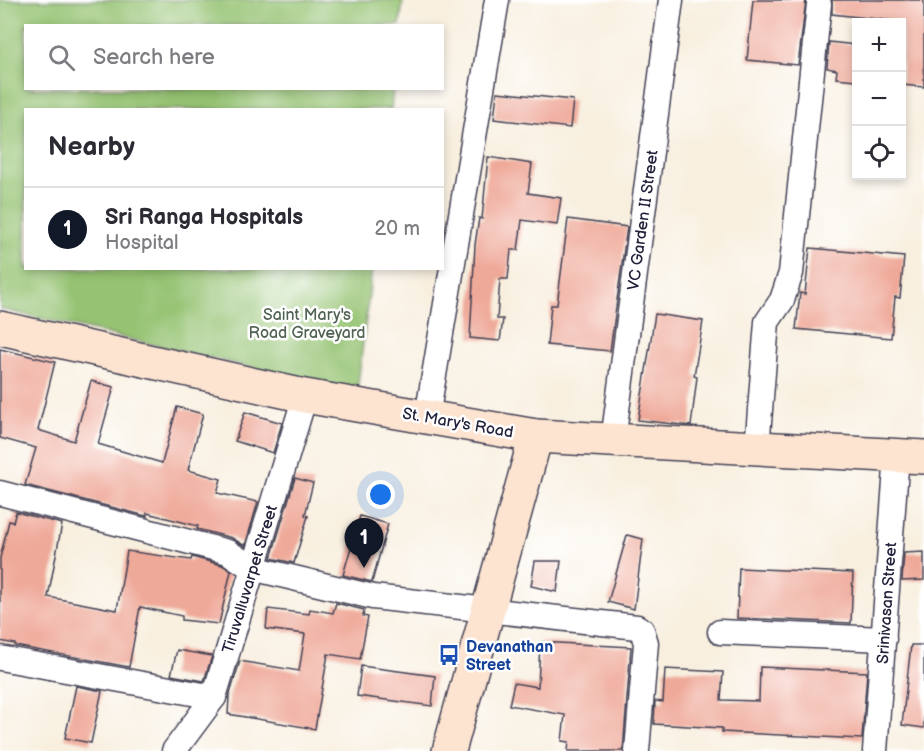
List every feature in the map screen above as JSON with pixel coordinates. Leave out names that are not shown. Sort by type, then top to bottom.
[{"type":"main road","name":"St. Mary's Road","points":[[0,328],[305,396],[536,436],[910,456]]},
{"type":"main road","points":[[449,751],[536,436]]},
{"type":"street","points":[[427,417],[497,0]]},
{"type":"street","name":"VC Garden II Street","points":[[613,441],[671,0]]},
{"type":"street","points":[[757,448],[767,322],[782,300],[791,273],[819,4]]},
{"type":"street","name":"Tiruvalluvarpet Street","points":[[174,751],[214,697],[305,396]]},
{"type":"street","name":"Srinivasan Street","points":[[875,751],[884,639],[910,456]]},
{"type":"street","points":[[0,493],[228,552],[252,568],[373,597],[628,626],[642,630],[646,643],[637,751]]},
{"type":"street","points":[[720,632],[884,639]]},
{"type":"street","points":[[0,658],[214,697]]},
{"type":"green space","name":"Saint Mary's Road Graveyard","points":[[0,0],[403,0],[400,24],[24,24],[24,90],[393,90],[391,108],[24,108],[24,270],[372,270],[357,392],[0,309]]},
{"type":"building","points":[[753,0],[806,0],[798,65],[747,60]]},
{"type":"building","points":[[832,0],[924,0],[924,87],[906,85],[906,18],[867,18],[832,14]]},
{"type":"building","points":[[829,42],[852,45],[852,80],[836,78],[837,70],[827,68]]},
{"type":"building","points":[[497,92],[573,100],[570,128],[494,119]]},
{"type":"building","points":[[488,157],[532,164],[528,193],[561,198],[557,225],[522,220],[518,250],[511,250],[508,279],[500,279],[497,319],[503,319],[500,341],[470,338],[475,245],[479,218],[482,219]]},
{"type":"building","points":[[568,219],[627,227],[610,351],[547,345],[551,305],[557,305]]},
{"type":"building","points":[[810,248],[904,257],[900,298],[895,297],[891,338],[796,329],[800,293],[805,294]]},
{"type":"building","points":[[655,314],[703,321],[694,376],[697,377],[691,426],[638,420]]},
{"type":"building","points":[[0,349],[55,362],[38,430],[74,441],[91,381],[114,387],[98,444],[162,463],[177,407],[203,414],[188,470],[221,479],[217,493],[258,502],[245,546],[232,538],[197,529],[198,526],[147,513],[147,516],[142,515],[25,485],[36,448],[0,438]]},
{"type":"building","points":[[245,412],[282,423],[273,453],[235,441]]},
{"type":"building","points":[[295,478],[313,483],[305,515],[308,516],[294,563],[271,558]]},
{"type":"building","points":[[16,512],[62,524],[48,597],[117,610],[127,551],[191,560],[192,557],[222,565],[231,571],[219,624],[182,620],[182,616],[140,607],[129,667],[15,646],[15,644],[0,641],[0,558],[9,521],[13,522]]},
{"type":"building","points":[[360,516],[388,524],[372,582],[343,575]]},
{"type":"building","points":[[627,535],[643,539],[634,609],[608,602]]},
{"type":"building","points":[[924,552],[924,580],[902,581],[904,553]]},
{"type":"building","points":[[535,561],[561,561],[557,592],[531,586]]},
{"type":"building","points":[[739,568],[853,573],[851,623],[737,618]]},
{"type":"building","points":[[336,603],[364,610],[363,616],[368,617],[360,659],[328,654],[315,729],[228,714],[229,697],[240,661],[299,671],[305,634],[266,629],[268,609],[309,614],[310,609],[333,613]]},
{"type":"building","points":[[540,642],[631,647],[623,751],[568,751],[569,742],[562,741],[565,715],[509,705],[514,683],[538,687]]},
{"type":"building","points":[[911,645],[924,645],[924,728],[902,725]]},
{"type":"building","points":[[177,650],[212,656],[204,681],[171,675]]},
{"type":"building","points":[[361,666],[435,676],[432,706],[357,696]]},
{"type":"building","points":[[760,667],[867,672],[862,739],[722,732],[722,728],[654,724],[655,701],[663,702],[665,669],[723,672],[721,700],[759,701]]},
{"type":"building","points":[[76,686],[102,691],[91,743],[65,738]]},
{"type":"place","name":"Sri Ranga Hospitals","points":[[364,568]]},
{"type":"place","name":"Devanathan Street","points":[[449,655]]}]
